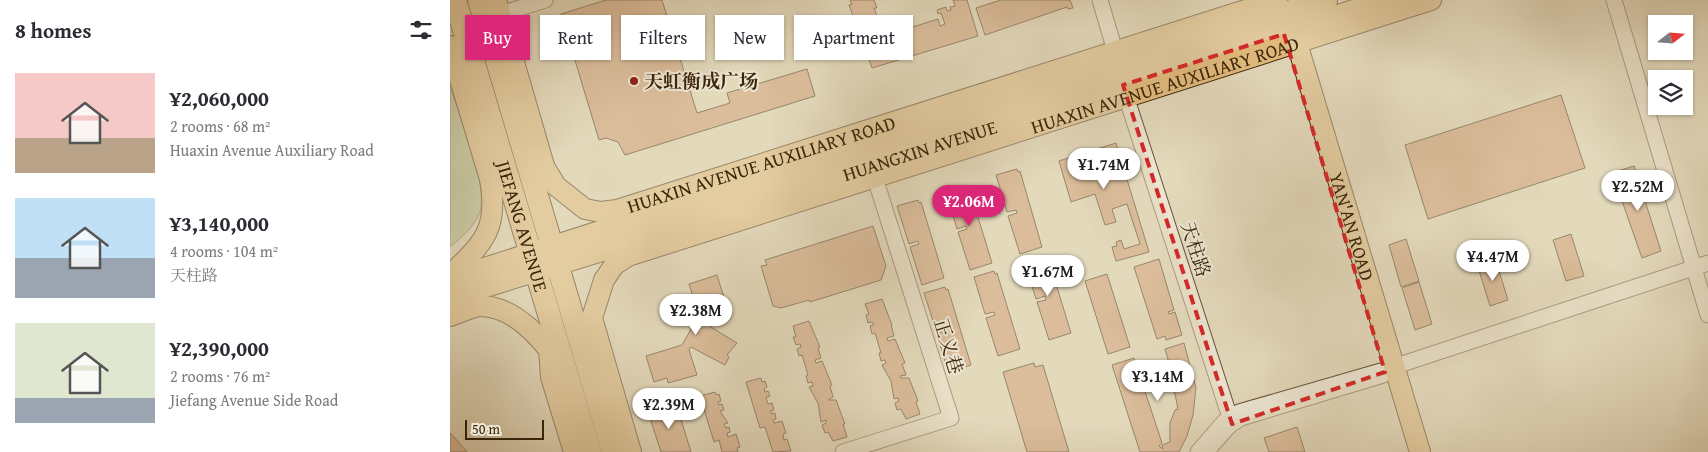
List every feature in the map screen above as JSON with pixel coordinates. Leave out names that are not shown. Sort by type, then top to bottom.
[{"type":"highway","name":"JIEFANG AVENUE","points":[[455,0],[590,452]]},
{"type":"highway","name":"JIEFANG AVENUE","points":[[479,0],[557,255],[579,339],[613,452]]},
{"type":"highway","name":"HUANGXIN AVENUE","points":[[557,255],[631,241],[798,196],[1121,75],[1284,18],[1326,0]]},
{"type":"highway","name":"HUANGXIN AVENUE","points":[[1284,18],[1388,0]]},
{"type":"highway","name":"HUANGXIN AVENUE","points":[[450,280],[534,262],[557,255],[896,138],[1121,75]]},
{"type":"highway","points":[[854,134],[896,138]]},
{"type":"highway","name":"HUANGXIN AVENUE","points":[[450,297],[534,262]]},
{"type":"main road","name":"HUAXIN AVENUE AUXILIARY ROAD","points":[[614,265],[628,256],[798,196],[875,178],[1121,75],[1284,18],[1431,0]]},
{"type":"main road","points":[[498,7],[545,168],[538,193]]},
{"type":"main road","name":"YAN'AN ROAD","points":[[1284,18],[1390,370],[1410,452]]},
{"type":"main road","points":[[450,46],[494,198],[491,221],[483,242],[450,275]]},
{"type":"main road","name":"HUAXIN AVENUE AUXILIARY ROAD","points":[[545,168],[556,186],[585,209],[601,212],[617,210],[854,134],[1121,75]]},
{"type":"main road","points":[[525,151],[545,168]]},
{"type":"main road","points":[[631,241],[604,280],[592,318],[631,452]]},
{"type":"main road","points":[[450,262],[470,256]]},
{"type":"main road","points":[[450,316],[480,306],[501,310],[522,322],[549,349],[567,375]]},
{"type":"main road","points":[[550,318],[549,349],[551,377],[574,452]]},
{"type":"main road","name":"YAN'AN ROAD","points":[[1390,370],[1420,452]]},
{"type":"street","points":[[498,7],[545,0]]},
{"type":"street","name":"天柱路","points":[[1100,0],[1121,75],[1230,422]]},
{"type":"street","points":[[1614,0],[1703,271]]},
{"type":"street","points":[[1620,0],[1703,271],[1708,315]]},
{"type":"street","name":"正义巷","points":[[843,452],[951,418],[875,178]]},
{"type":"street","points":[[1198,452],[1230,422],[1383,375],[1390,370],[1703,271]]},
{"type":"street","points":[[1206,452],[1230,422]]},
{"type":"highlighted area","points":[[1284,34],[1385,372],[1232,424],[1123,85]]},
{"type":"green space","points":[[450,86],[477,167],[481,199],[480,212],[475,222],[450,247]]},
{"type":"building","name":"天虹衡成广场","points":[[606,0],[662,0],[667,15],[621,15],[621,60],[681,60],[697,113],[730,103],[727,93],[807,69],[815,96],[625,155],[618,142],[606,138],[599,140],[575,60],[611,60],[611,15],[561,14]]},
{"type":"building","points":[[850,0],[874,0],[877,8],[874,8],[876,15],[853,15],[849,5],[852,4]]},
{"type":"building","points":[[953,0],[967,0],[978,36],[913,56],[913,27],[938,19],[940,26],[945,24],[941,13],[938,14],[937,10],[946,7],[947,11],[951,10],[950,7],[955,6]]},
{"type":"building","points":[[1001,0],[1070,0],[1073,8],[1068,9],[1067,7],[985,35],[976,8]]},
{"type":"building","points":[[869,60],[898,60],[872,68]]},
{"type":"building","points":[[1561,95],[1585,168],[1428,219],[1405,145]]},
{"type":"building","points":[[1116,143],[1149,252],[1116,261],[1112,247],[1117,246],[1116,242],[1121,240],[1124,249],[1140,244],[1127,204],[1112,209],[1116,222],[1105,225],[1095,194],[1071,202],[1059,161]]},
{"type":"building","points":[[1634,166],[1661,251],[1642,258],[1621,198],[1623,197],[1619,185],[1617,186],[1615,182],[1618,181],[1615,172]]},
{"type":"building","points":[[1017,169],[1018,172],[1020,171],[1042,247],[1020,254],[1008,216],[1017,213],[1016,210],[1007,212],[996,175]]},
{"type":"building","points":[[966,185],[969,188],[992,263],[970,270],[958,232],[967,229],[966,226],[957,229],[946,191]]},
{"type":"building","points":[[918,200],[919,203],[921,202],[944,278],[922,285],[910,247],[919,244],[918,241],[909,244],[897,206]]},
{"type":"building","points":[[873,226],[886,266],[881,280],[810,302],[809,300],[781,308],[773,306],[761,266],[767,265],[765,260]]},
{"type":"building","points":[[1571,234],[1584,276],[1566,281],[1553,240]]},
{"type":"building","points":[[1406,239],[1419,281],[1401,287],[1389,245]]},
{"type":"building","points":[[1045,255],[1048,258],[1071,333],[1049,340],[1037,302],[1046,300],[1045,296],[1036,299],[1024,261]]},
{"type":"building","points":[[1495,258],[1508,300],[1490,306],[1477,264]]},
{"type":"building","points":[[1159,259],[1174,310],[1168,312],[1169,314],[1175,312],[1182,335],[1166,340],[1165,336],[1157,339],[1134,267]]},
{"type":"building","points":[[994,271],[995,274],[997,273],[1020,349],[998,356],[986,318],[995,315],[994,312],[985,314],[974,277]]},
{"type":"building","points":[[1107,274],[1130,347],[1108,354],[1085,281]]},
{"type":"building","points":[[717,275],[729,314],[706,324],[737,343],[727,355],[729,357],[725,365],[691,347],[689,350],[697,375],[668,383],[667,378],[654,382],[646,356],[682,345],[699,315],[689,284]]},
{"type":"building","points":[[1419,282],[1432,324],[1415,330],[1402,288]]},
{"type":"building","points":[[945,287],[946,290],[948,289],[971,365],[948,372],[937,334],[945,331],[944,328],[936,330],[924,293]]},
{"type":"building","points":[[882,299],[894,336],[887,338],[888,341],[895,339],[905,363],[902,364],[906,375],[900,376],[901,378],[909,378],[918,401],[916,402],[920,414],[906,419],[901,409],[897,410],[895,403],[899,401],[898,398],[894,399],[891,381],[882,365],[886,363],[885,360],[881,361],[879,353],[881,353],[875,333],[872,334],[870,326],[874,325],[872,322],[868,323],[866,315],[869,314],[865,304]]},
{"type":"building","points":[[809,321],[820,347],[818,348],[821,358],[815,360],[816,363],[822,361],[832,385],[830,386],[833,397],[828,400],[836,400],[845,424],[843,424],[847,437],[833,441],[828,432],[825,433],[822,425],[826,423],[826,420],[821,422],[818,403],[809,387],[813,386],[812,382],[808,383],[806,376],[808,375],[802,355],[799,356],[797,349],[801,347],[800,344],[796,345],[793,337],[796,337],[793,326]]},
{"type":"building","points":[[1184,343],[1196,388],[1193,415],[1187,436],[1179,452],[1140,452],[1112,365],[1134,358],[1162,443],[1159,446],[1163,449],[1162,445],[1170,442],[1170,423],[1175,410],[1178,409],[1173,384],[1175,383],[1165,349]]},
{"type":"building","points":[[1034,363],[1035,367],[1043,365],[1069,452],[1027,452],[1003,372]]},
{"type":"building","points":[[761,378],[762,382],[765,381],[767,387],[764,389],[765,392],[768,391],[770,396],[766,397],[768,404],[772,403],[774,410],[770,411],[772,414],[775,413],[776,419],[773,420],[774,423],[782,421],[786,433],[783,434],[784,440],[787,439],[791,451],[773,452],[765,427],[760,428],[746,382]]},
{"type":"building","points":[[715,392],[716,395],[719,394],[721,401],[718,402],[719,405],[722,404],[724,410],[720,411],[728,423],[724,424],[726,428],[729,427],[728,437],[736,434],[740,447],[737,448],[738,452],[722,452],[719,440],[714,442],[700,396]]},
{"type":"building","points":[[676,403],[691,452],[661,452],[648,412]]},
{"type":"building","points":[[1297,427],[1305,452],[1269,452],[1264,438]]},
{"type":"building","points":[[450,433],[454,437],[467,452],[450,452]]},
{"type":"place","name":"天虹衡成广场","points":[[634,81]]}]
